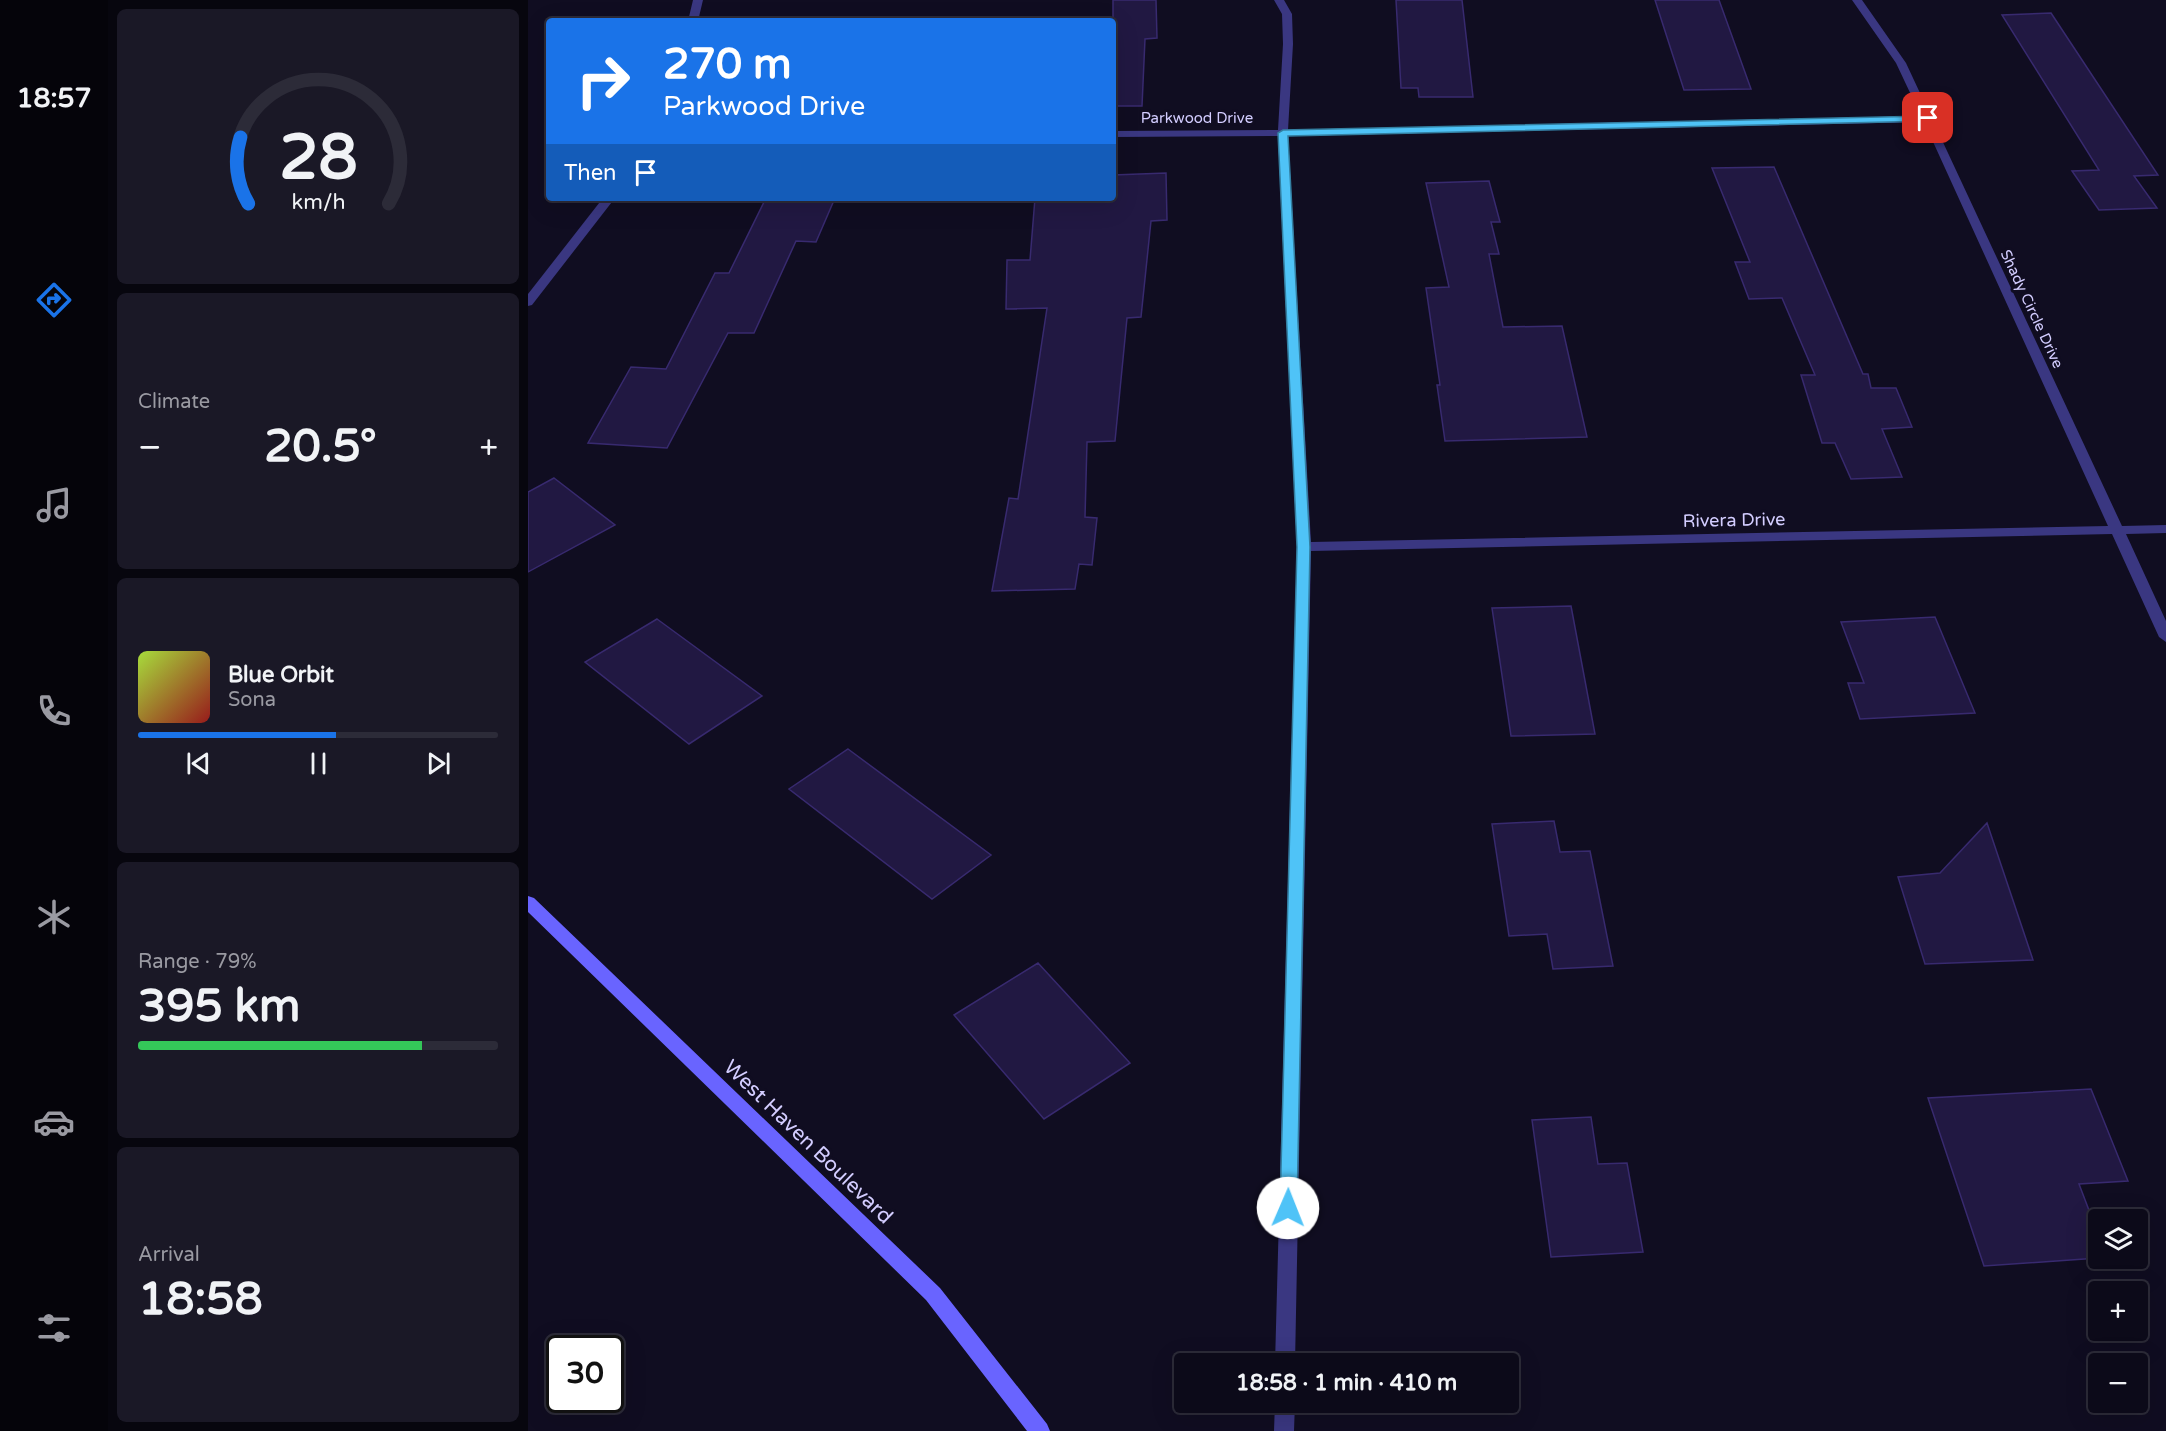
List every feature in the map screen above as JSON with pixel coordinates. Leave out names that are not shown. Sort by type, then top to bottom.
[{"type":"street","points":[[694,18],[698,0]]},
{"type":"street","points":[[1279,0],[1287,15],[1288,44],[1283,133],[1304,547],[1285,1353]]},
{"type":"street","name":"Shady Circle Drive","points":[[1857,0],[1901,63],[1928,118],[2166,637]]},
{"type":"street","name":"Parkwood Drive","points":[[1116,134],[1283,133],[1928,118]]},
{"type":"street","points":[[528,302],[607,201]]},
{"type":"street","name":"Rivera Drive","points":[[1304,547],[2166,529]]},
{"type":"street","name":"West Haven Boulevard","points":[[528,902],[933,1294],[1040,1431]]},
{"type":"street","points":[[1284,1431],[1285,1413]]},
{"type":"building","points":[[1113,0],[1156,0],[1157,38],[1145,39],[1142,106],[1116,106],[1116,18],[1113,18]]},
{"type":"building","points":[[1396,0],[1462,0],[1473,97],[1419,97],[1418,88],[1401,88]]},
{"type":"building","points":[[1655,0],[1719,0],[1751,89],[1684,90]]},
{"type":"building","points":[[2051,13],[2158,175],[2134,176],[2157,208],[2099,210],[2072,171],[2099,170],[2002,15]]},
{"type":"building","points":[[1774,167],[1863,374],[1868,374],[1871,388],[1896,388],[1912,427],[1882,429],[1902,477],[1851,479],[1835,443],[1822,443],[1801,375],[1815,375],[1782,298],[1749,299],[1735,262],[1750,262],[1712,168]]},
{"type":"building","points":[[1166,173],[1167,220],[1151,221],[1141,317],[1127,318],[1115,441],[1087,442],[1085,517],[1097,518],[1092,565],[1079,564],[1075,589],[992,591],[1009,498],[1018,499],[1047,308],[1006,309],[1007,260],[1030,260],[1035,201],[1116,201],[1116,175]]},
{"type":"building","points":[[1489,181],[1500,222],[1491,222],[1499,254],[1489,254],[1503,327],[1562,326],[1587,437],[1445,441],[1437,385],[1440,385],[1426,288],[1449,287],[1426,183]]},
{"type":"building","points":[[765,201],[834,201],[816,242],[796,241],[754,333],[728,333],[667,448],[588,443],[631,367],[666,369],[715,273],[729,273]]},
{"type":"building","points":[[554,478],[615,525],[528,572],[528,492]]},
{"type":"building","points":[[1571,606],[1595,734],[1511,736],[1492,608]]},
{"type":"building","points":[[1935,617],[1975,713],[1860,719],[1848,683],[1864,683],[1841,622]]},
{"type":"building","points":[[657,619],[762,696],[689,744],[585,662]]},
{"type":"building","points":[[848,749],[991,855],[932,899],[789,789]]},
{"type":"building","points":[[1554,821],[1560,852],[1590,851],[1613,966],[1553,969],[1547,934],[1509,936],[1492,824]]},
{"type":"building","points":[[1987,823],[2033,960],[1925,964],[1898,877],[1940,873]]},
{"type":"building","points":[[1038,963],[1130,1063],[1044,1119],[954,1015]]},
{"type":"building","points":[[2091,1089],[2128,1181],[2079,1184],[2088,1209],[2088,1259],[1984,1266],[1928,1098]]},
{"type":"building","points":[[1591,1117],[1598,1164],[1627,1163],[1643,1252],[1551,1257],[1532,1120]]},
{"type":"route","points":[[1288,1208],[1304,547],[1283,133],[1928,118]]}]
